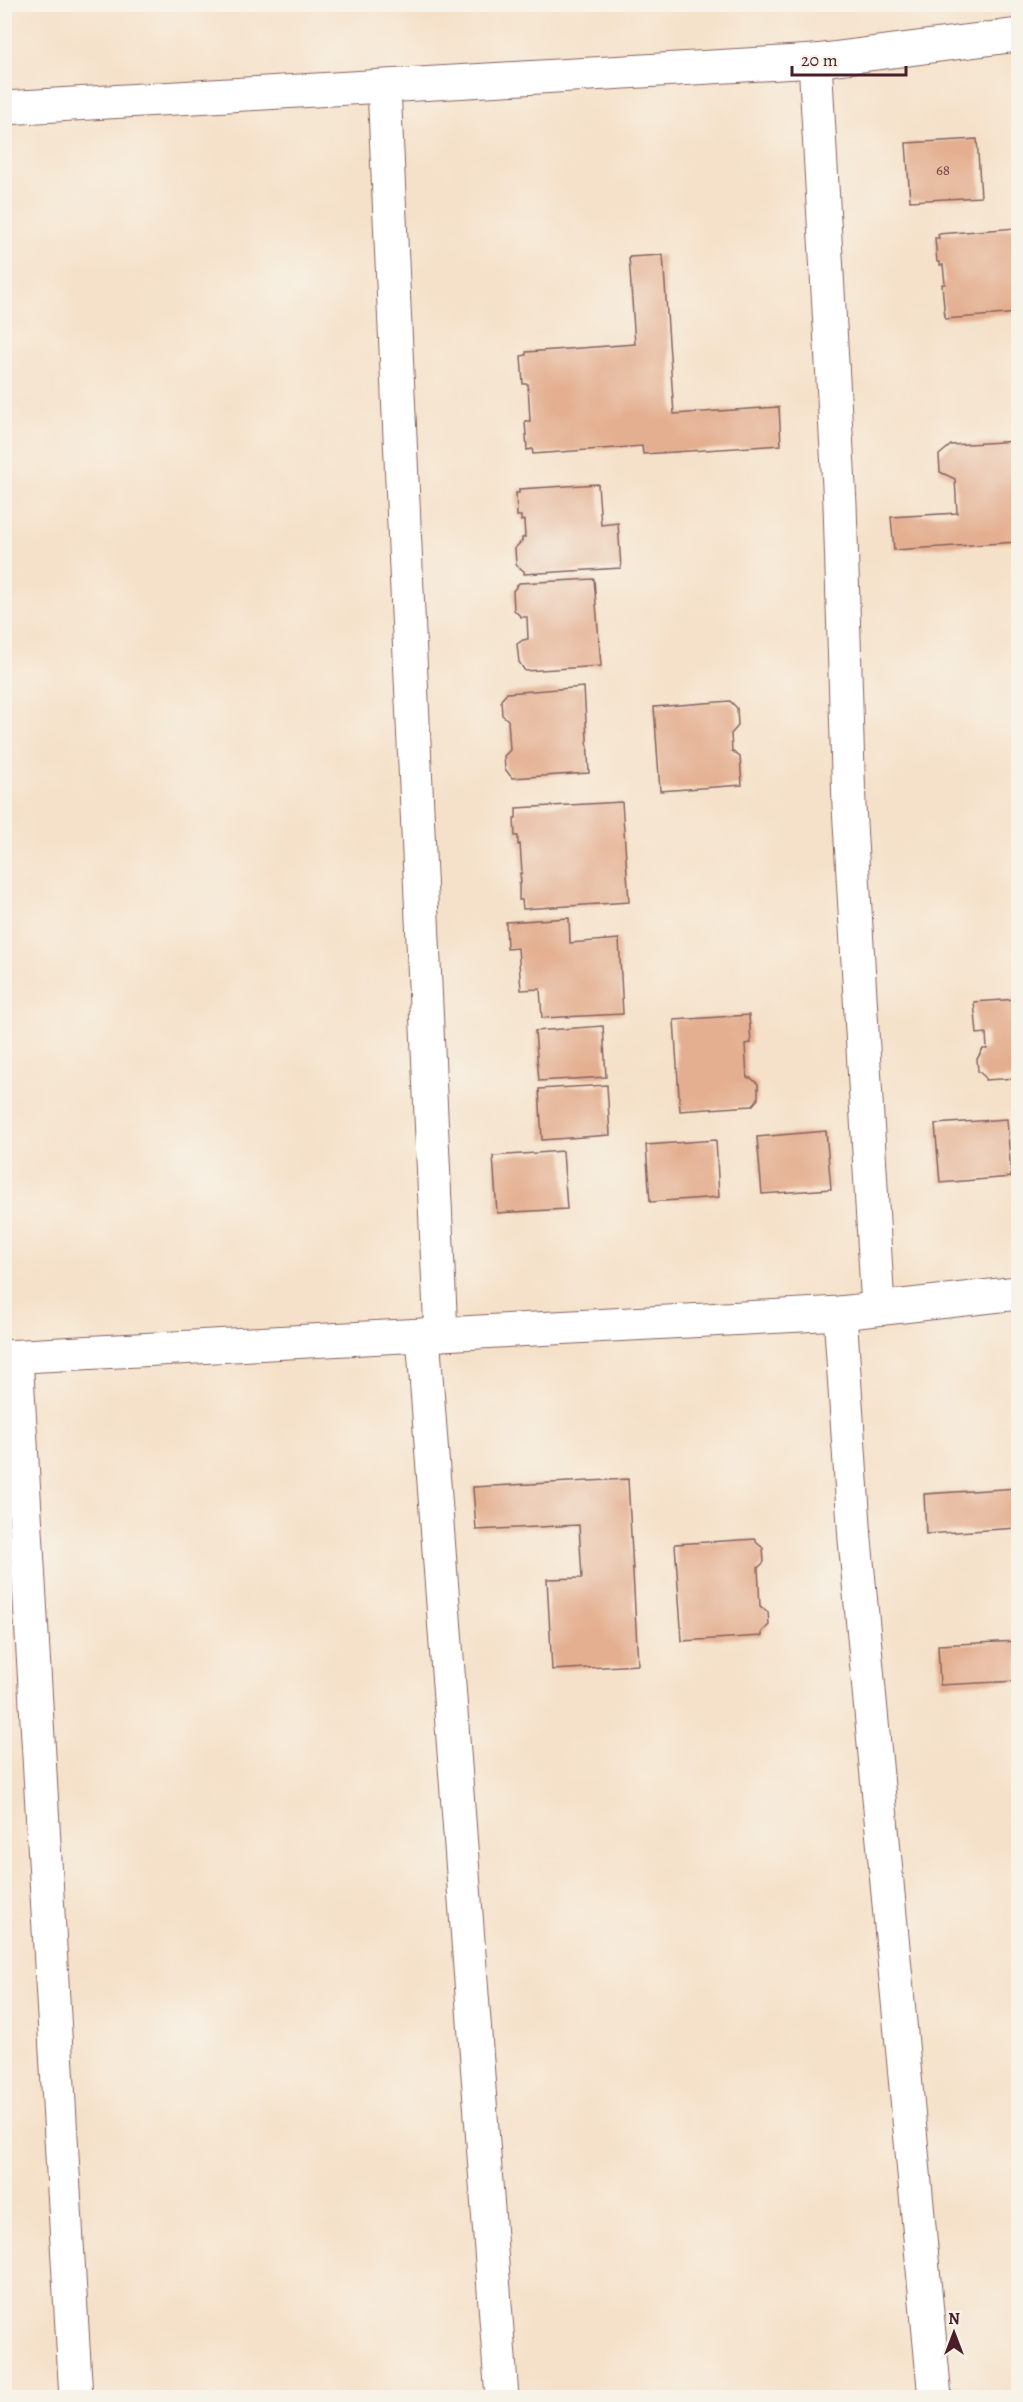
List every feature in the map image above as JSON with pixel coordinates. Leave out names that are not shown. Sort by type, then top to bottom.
[{"type":"street","points":[[4,108],[814,61],[1018,35]]},
{"type":"street","points":[[814,61],[840,504],[850,818],[878,1308]]},
{"type":"street","points":[[384,87],[432,1334],[502,2397]]},
{"type":"street","points":[[76,2397],[10,1357],[840,1313],[1018,1293]]},
{"type":"street","points":[[840,1313],[855,1540],[935,2397]]},
{"type":"building","points":[[977,139],[981,197],[910,201],[906,143]]},
{"type":"building","points":[[1017,228],[1018,313],[945,319],[943,265],[937,262],[935,238],[939,238],[938,234]]},
{"type":"building","points":[[663,255],[674,414],[779,407],[781,445],[643,454],[642,446],[533,454],[532,449],[527,450],[525,421],[530,421],[528,384],[523,384],[521,356],[526,355],[526,352],[635,344],[629,257]]},
{"type":"building","points":[[1018,441],[1018,542],[894,550],[891,517],[957,513],[955,479],[940,472],[939,455],[951,445]]},
{"type":"building","points":[[598,484],[601,525],[618,523],[621,568],[524,574],[524,571],[516,565],[515,548],[525,537],[524,520],[521,521],[521,516],[517,516],[516,493],[519,493],[519,489]]},
{"type":"building","points":[[594,579],[601,666],[525,671],[519,662],[517,644],[528,639],[527,617],[521,617],[514,610],[513,591],[519,583]]},
{"type":"building","points":[[584,687],[589,773],[512,778],[505,769],[504,756],[510,750],[508,720],[502,715],[501,700],[507,693]]},
{"type":"building","points":[[730,701],[737,708],[738,726],[731,734],[732,751],[740,757],[742,785],[660,791],[654,707]]},
{"type":"building","points":[[622,802],[629,902],[523,909],[522,900],[519,900],[520,873],[522,873],[520,844],[518,845],[518,836],[515,836],[516,808]]},
{"type":"building","points":[[569,918],[570,943],[619,939],[623,1014],[542,1018],[540,989],[521,990],[518,948],[507,949],[506,922]]},
{"type":"building","points":[[1018,999],[1018,1078],[985,1080],[985,1077],[978,1071],[977,1059],[983,1049],[987,1049],[986,1033],[977,1034],[974,1002]]},
{"type":"building","points":[[749,1015],[751,1043],[745,1044],[747,1078],[751,1078],[758,1084],[758,1099],[752,1106],[680,1111],[674,1020]]},
{"type":"building","points":[[603,1026],[606,1077],[539,1081],[535,1031]]},
{"type":"building","points":[[607,1085],[610,1135],[542,1140],[539,1089]]},
{"type":"building","points":[[1007,1119],[1011,1177],[940,1183],[935,1124]]},
{"type":"building","points":[[826,1131],[831,1189],[762,1194],[757,1137]]},
{"type":"building","points":[[716,1140],[719,1197],[650,1202],[646,1145]]},
{"type":"building","points":[[563,1151],[567,1209],[497,1213],[493,1156]]},
{"type":"building","points":[[628,1479],[638,1665],[552,1670],[547,1579],[582,1578],[579,1525],[476,1530],[473,1487]]},
{"type":"building","points":[[1018,1488],[1018,1528],[926,1534],[924,1494]]},
{"type":"building","points":[[756,1539],[756,1542],[763,1548],[764,1562],[758,1568],[760,1606],[768,1612],[769,1625],[762,1632],[762,1636],[682,1641],[675,1544]]},
{"type":"building","points":[[1018,1641],[1018,1681],[940,1685],[938,1645]]},
{"type":"building","points":[[4,1978],[6,1978],[8,2002],[4,2003]]}]
